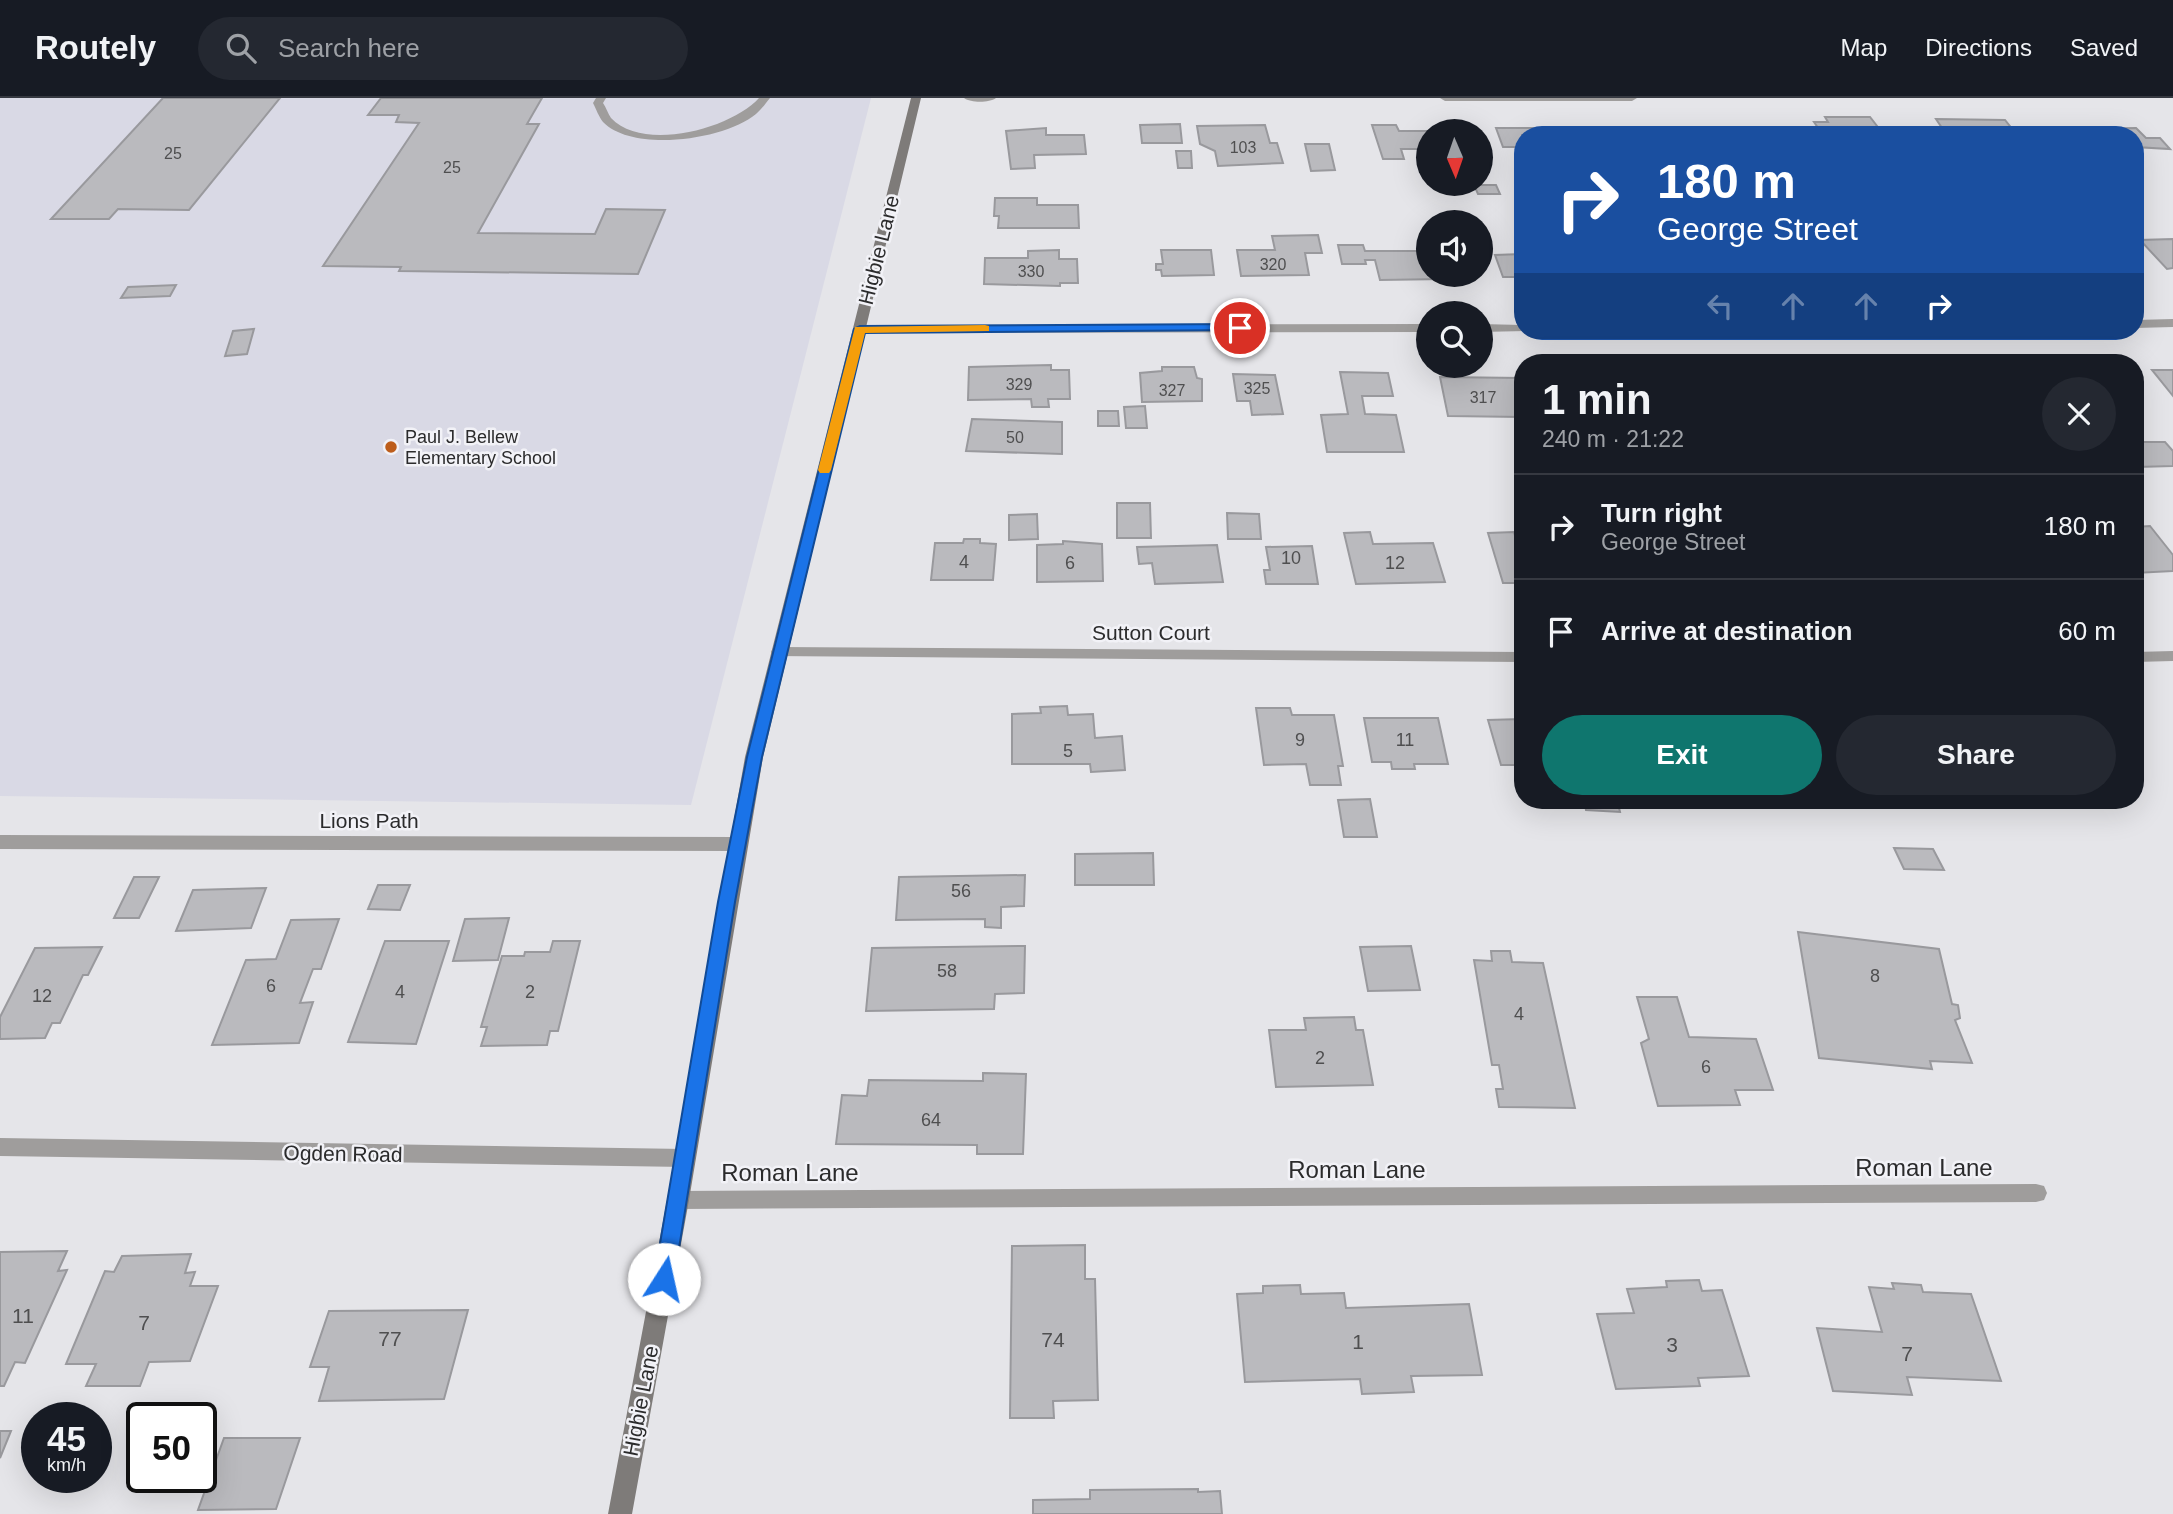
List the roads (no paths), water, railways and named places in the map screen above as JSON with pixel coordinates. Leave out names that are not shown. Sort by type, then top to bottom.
[{"type":"main road","name":"Higbie Lane","points":[[620,1514],[678,1200],[737,844],[779,652],[916,98]]},
{"type":"street","points":[[601,98],[598,103],[600,116],[613,126],[634,133],[661,136],[720,130],[743,121],[759,109],[765,98]]},
{"type":"street","points":[[969,98],[991,98]]},
{"type":"street","points":[[1445,98],[1632,98]]},
{"type":"street","points":[[2144,324],[2173,323]]},
{"type":"street","points":[[860,329],[1416,328]]},
{"type":"street","points":[[1493,328],[1514,329]]},
{"type":"street","name":"Sutton Court","points":[[779,652],[1514,657]]},
{"type":"street","points":[[2144,657],[2173,656]]},
{"type":"street","name":"Lions Path","points":[[0,842],[737,844]]},
{"type":"street","name":"Ogden Road","points":[[0,1147],[685,1158]]},
{"type":"street","name":"Roman Lane","points":[[678,1200],[2036,1193]]},
{"type":"place","name":"Paul J. Bellew Elementary School","points":[[391,447]]}]
